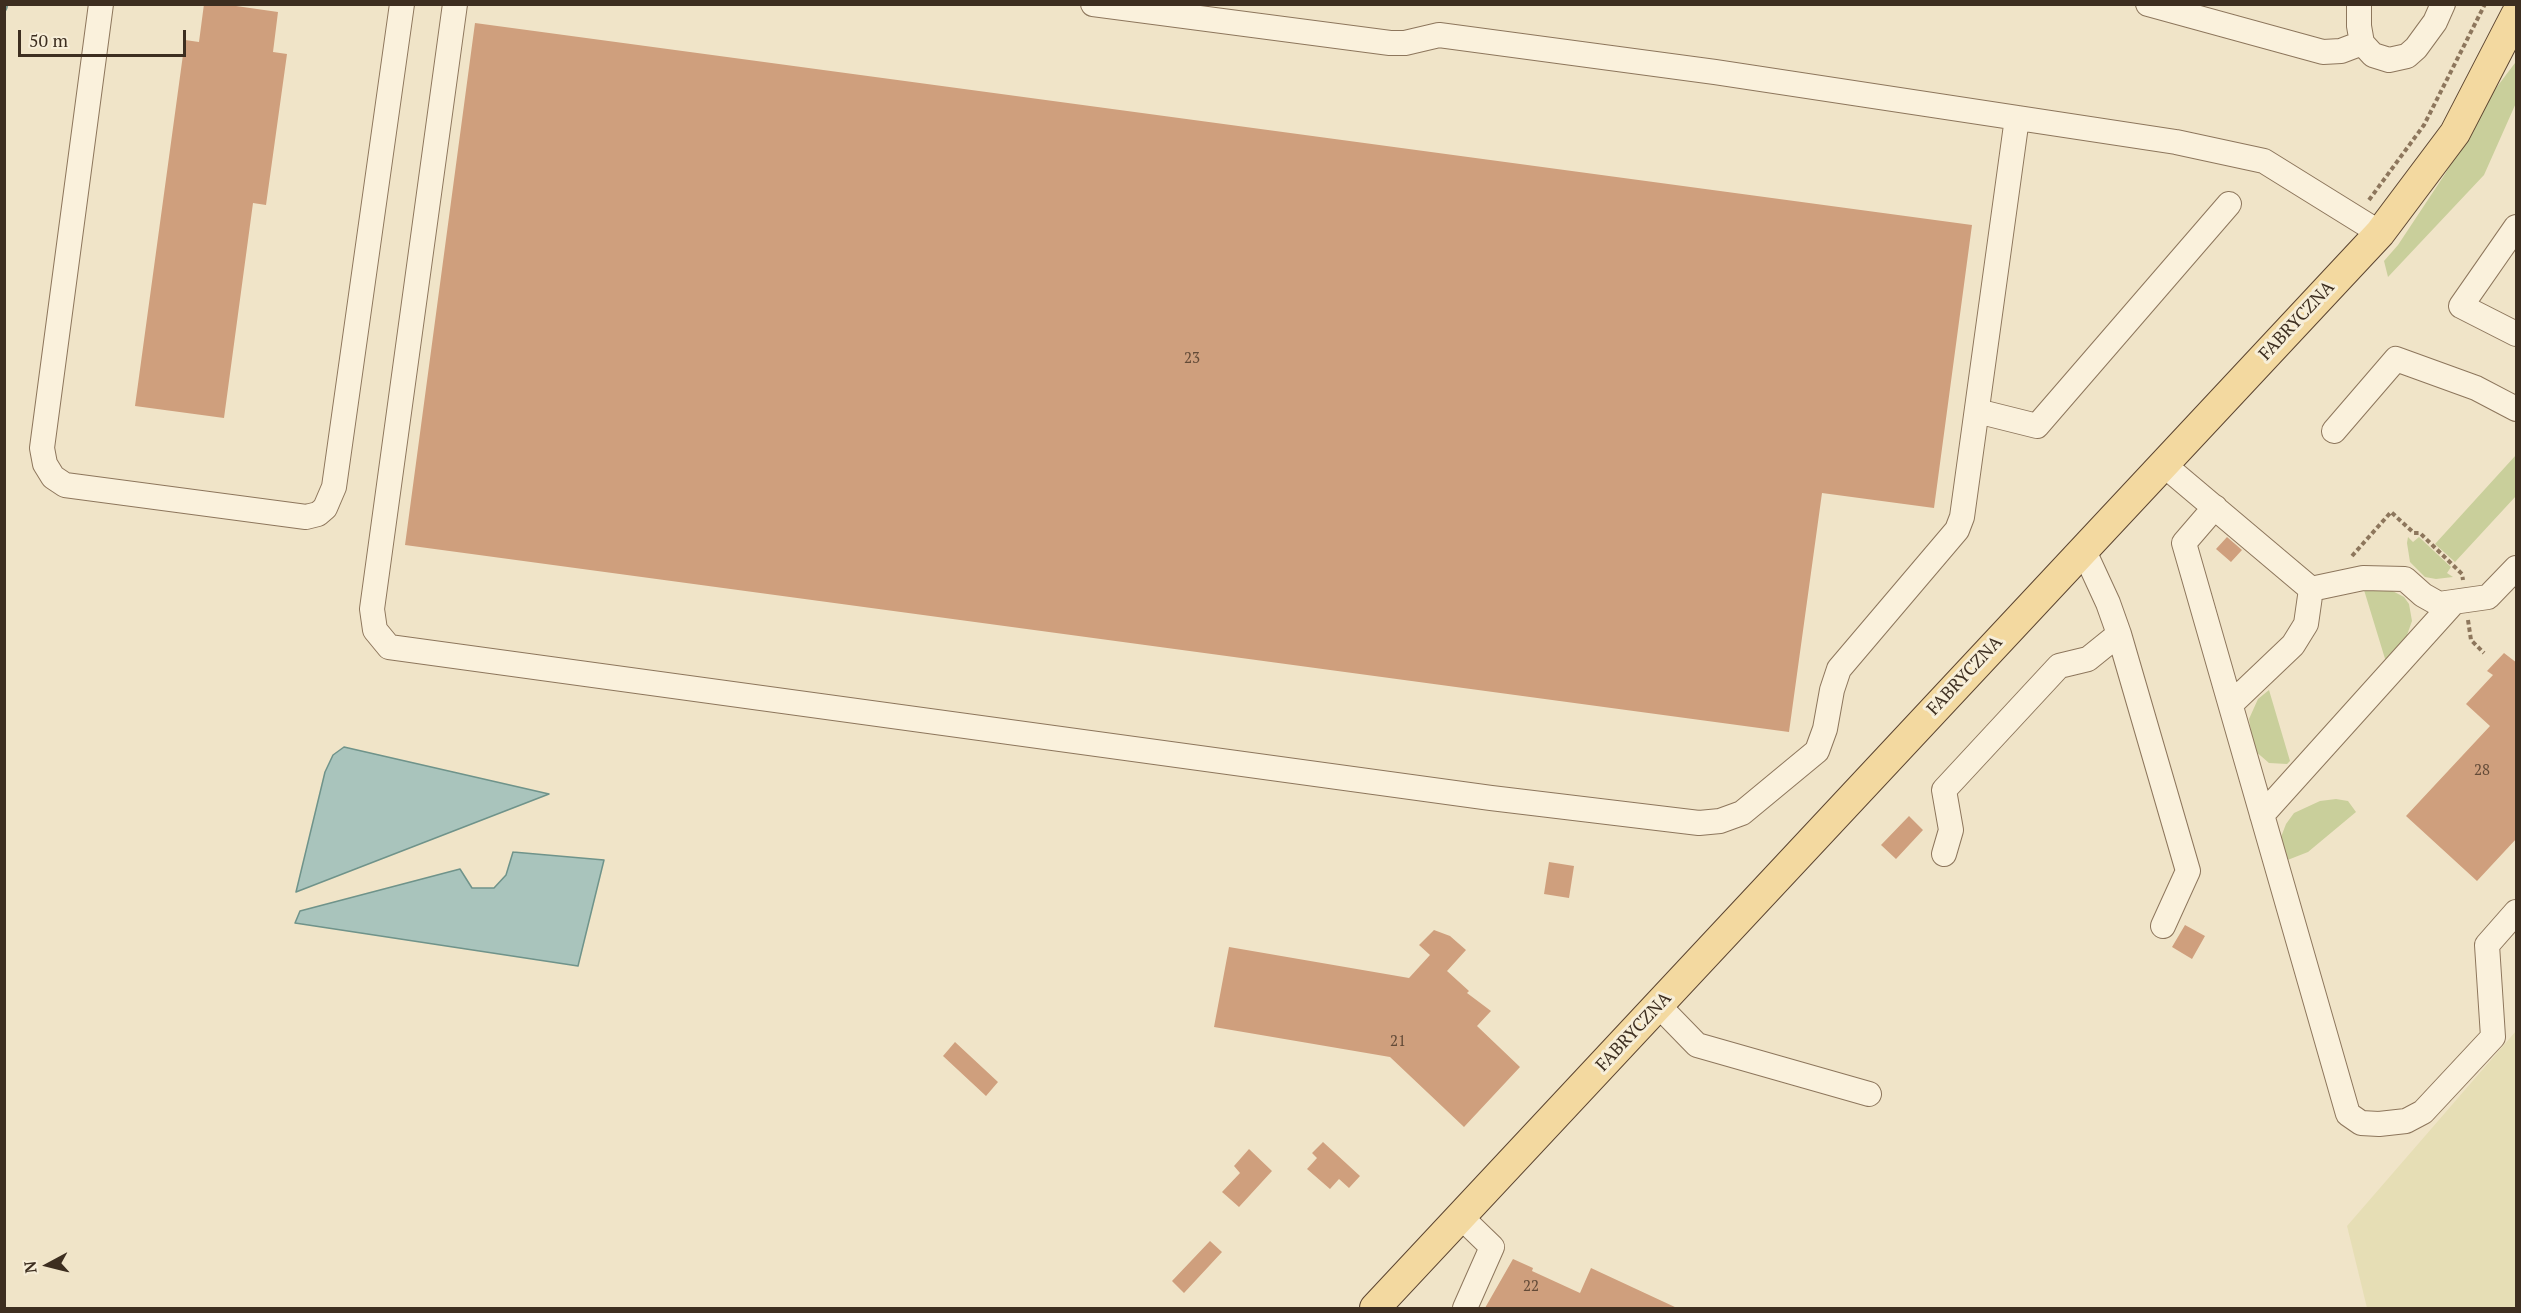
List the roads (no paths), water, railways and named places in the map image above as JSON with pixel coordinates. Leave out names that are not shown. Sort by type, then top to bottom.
[{"type":"main road","name":"FABRYCZNA","points":[[1376,1308],[1659,1006],[1776,877],[2380,233],[2455,133],[2513,33]]},
{"type":"lane","points":[[101,4],[42,448],[45,465],[53,477],[65,485],[306,517],[318,514],[326,508],[334,487],[402,4]]},
{"type":"lane","points":[[455,4],[372,609],[375,630],[389,647],[1491,798],[1699,823],[1734,818],[1752,807],[1817,751],[1825,729],[1832,690],[1839,669],[1954,535],[1962,517],[2017,118]]},
{"type":"lane","points":[[1093,4],[1390,43],[1405,43],[1439,35],[1715,72],[2176,142],[2264,161],[2380,233]]},
{"type":"lane","points":[[2148,4],[2323,52],[2341,51],[2362,43]]},
{"type":"lane","points":[[2359,4],[2362,43],[2373,56],[2382,59],[2407,56],[2425,36],[2443,4]]},
{"type":"lane","points":[[1977,411],[2037,426],[2229,204]]},
{"type":"lane","points":[[2517,227],[2461,306],[2517,333]]},
{"type":"lane","points":[[2334,431],[2396,359],[2476,388],[2517,410]]},
{"type":"lane","points":[[2164,465],[2311,590]]},
{"type":"lane","points":[[2215,507],[2184,543],[2348,1114],[2361,1123],[2379,1124],[2406,1121],[2423,1112],[2493,1037],[2487,945],[2517,912]]},
{"type":"lane","points":[[2084,551],[2108,603],[2119,634],[2188,871],[2163,926]]},
{"type":"lane","points":[[2311,590],[2363,578],[2405,579],[2423,595],[2439,604],[2488,597],[2517,568]]},
{"type":"lane","points":[[2230,704],[2294,645],[2306,624],[2311,590]]},
{"type":"lane","points":[[2262,815],[2454,602]]},
{"type":"lane","points":[[1944,854],[1952,830],[1944,790],[2059,666],[2088,659],[2119,634]]},
{"type":"lane","points":[[1659,1006],[1697,1045],[1869,1094]]},
{"type":"lane","points":[[1461,1217],[1492,1247],[1465,1308]]},
{"type":"water","points":[[344,747],[549,794],[296,892],[325,772],[333,755]]},
{"type":"water","points":[[513,852],[604,860],[578,966],[295,923],[300,911],[460,869],[472,888],[494,888],[506,875]]},
{"type":"waterway","points":[[4,8],[5,4]]}]
